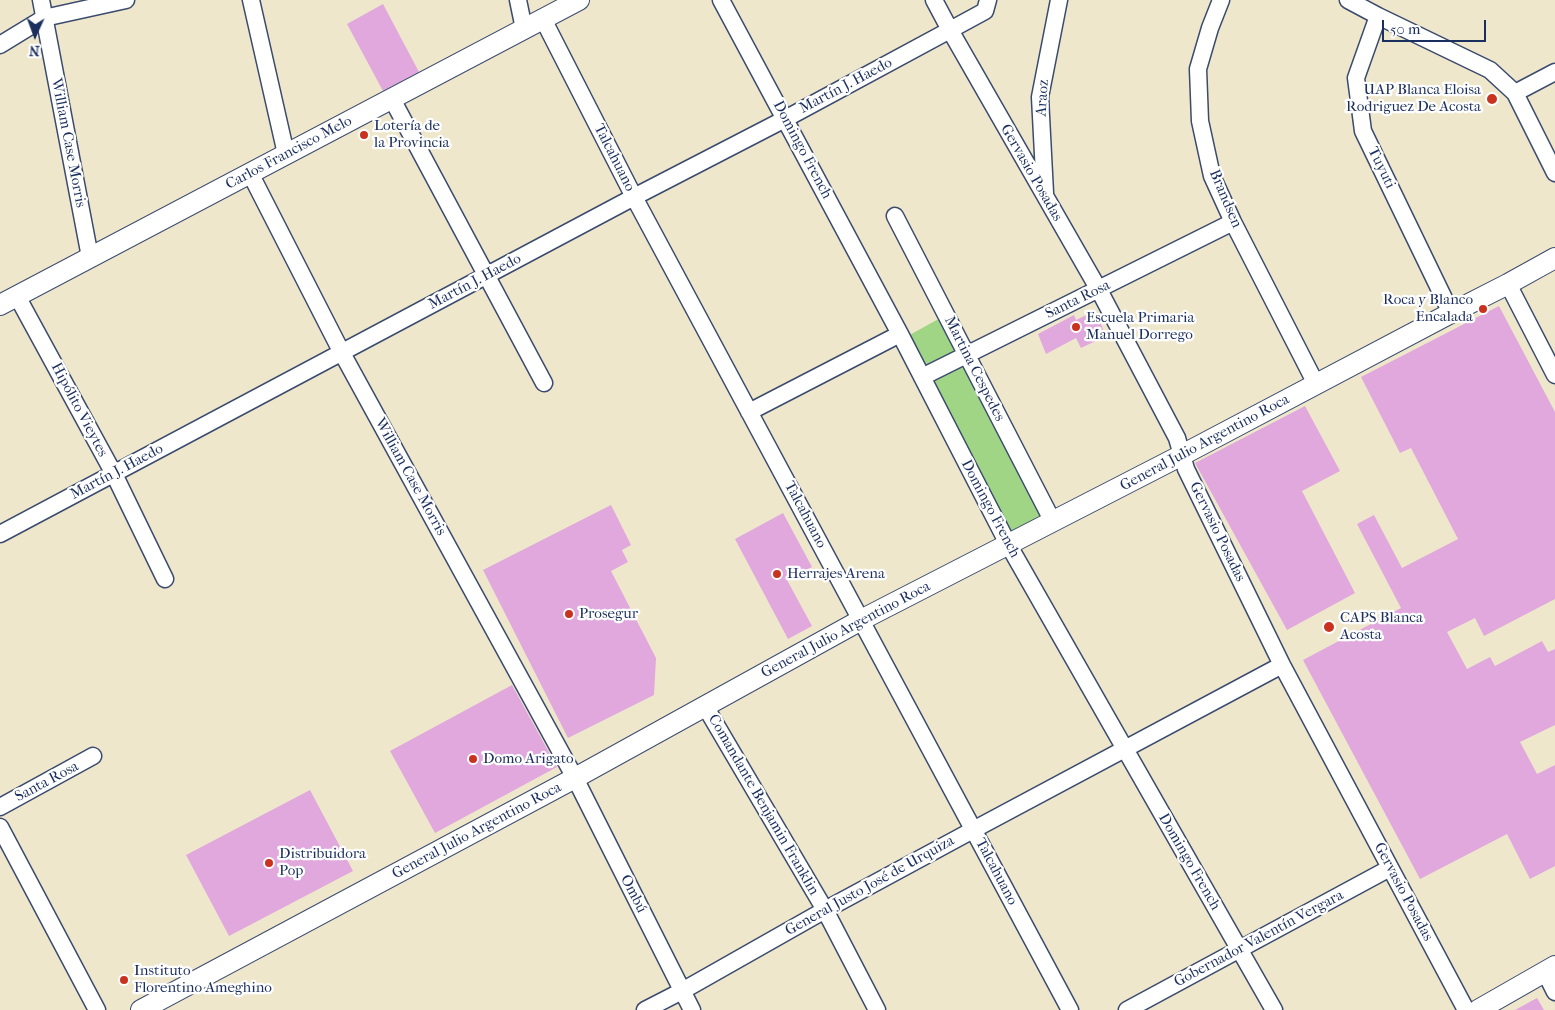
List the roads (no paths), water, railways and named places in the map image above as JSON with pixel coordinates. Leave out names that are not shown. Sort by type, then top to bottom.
[{"type":"street","name":"William Case Morris","points":[[41,0],[90,257]]},
{"type":"street","points":[[0,45],[44,18],[126,0]]},
{"type":"street","points":[[251,0],[286,154]]},
{"type":"street","points":[[518,0],[524,29]]},
{"type":"street","name":"Carlos Francisco Melo","points":[[9,300],[579,0]]},
{"type":"street","name":"Domingo French","points":[[721,0],[900,334],[1008,544],[1274,1010]]},
{"type":"street","name":"Gervasio Posadas","points":[[934,0],[1099,290],[1177,438],[1186,469],[1282,665],[1466,1010]]},
{"type":"street","points":[[950,30],[985,11],[988,0]]},
{"type":"street","name":"Araoz","points":[[1046,198],[1040,97],[1059,0]]},
{"type":"street","name":"Brandsen","points":[[1221,0],[1210,28],[1198,69],[1200,121],[1212,176],[1233,222],[1316,384]]},
{"type":"street","points":[[1355,2],[1378,16],[1490,70],[1515,93],[1555,173]]},
{"type":"street","name":"Tuyuti","points":[[1378,16],[1356,78],[1363,130],[1451,313]]},
{"type":"street","name":"Talcahuano","points":[[543,19],[634,198],[1070,1010]]},
{"type":"street","name":"Martín J. Haedo","points":[[0,534],[950,30]]},
{"type":"street","points":[[1515,93],[1555,72]]},
{"type":"street","points":[[392,99],[544,383]]},
{"type":"street","name":"William Case Morris","points":[[250,173],[342,353],[575,778]]},
{"type":"street","name":"Martina Cespedes","points":[[895,216],[1053,522]]},
{"type":"street","name":"Santa Rosa","points":[[922,377],[1233,222]]},
{"type":"street","name":"General Julio Argentino Roca","points":[[141,1010],[575,778],[861,620],[1182,455],[1555,258]]},
{"type":"street","points":[[1508,284],[1555,375]]},
{"type":"street","name":"Hipólito Vieytes","points":[[9,300],[114,474],[165,580]]},
{"type":"street","points":[[749,412],[900,334]]},
{"type":"street","name":"General Justo José de Urquiza","points":[[645,1010],[825,910],[1282,665]]},
{"type":"street","name":"Comandante Benjamin Franklin","points":[[705,706],[825,910],[877,1010]]},
{"type":"street","name":"Santa Rosa","points":[[0,807],[93,756]]},
{"type":"street","name":"Ombú","points":[[575,778],[692,1010]]},
{"type":"street","points":[[0,827],[96,1010]]},
{"type":"street","name":"Gobernador Valentín Vergara","points":[[1127,1010],[1390,868]]},
{"type":"street","points":[[1478,1010],[1550,969],[1555,992]]},
{"type":"place","name":"UAP Blanca Eloisa Rodriguez De Acosta","points":[[1492,99]]},
{"type":"place","name":"Lotería de la Provincia","points":[[364,135]]},
{"type":"place","name":"Roca y Blanco Encalada","points":[[1483,309]]},
{"type":"place","name":"Escuela Primaria Manuel Dorrego","points":[[1076,327]]},
{"type":"place","name":"Herrajes Arena","points":[[777,574]]},
{"type":"place","name":"Prosegur","points":[[569,614]]},
{"type":"place","name":"CAPS Blanca Acosta","points":[[1329,627]]},
{"type":"place","name":"Domo Arigato","points":[[473,759]]},
{"type":"place","name":"Distribuidora Pop","points":[[269,863]]},
{"type":"place","name":"Instituto Florentino Ameghino","points":[[124,980]]}]
